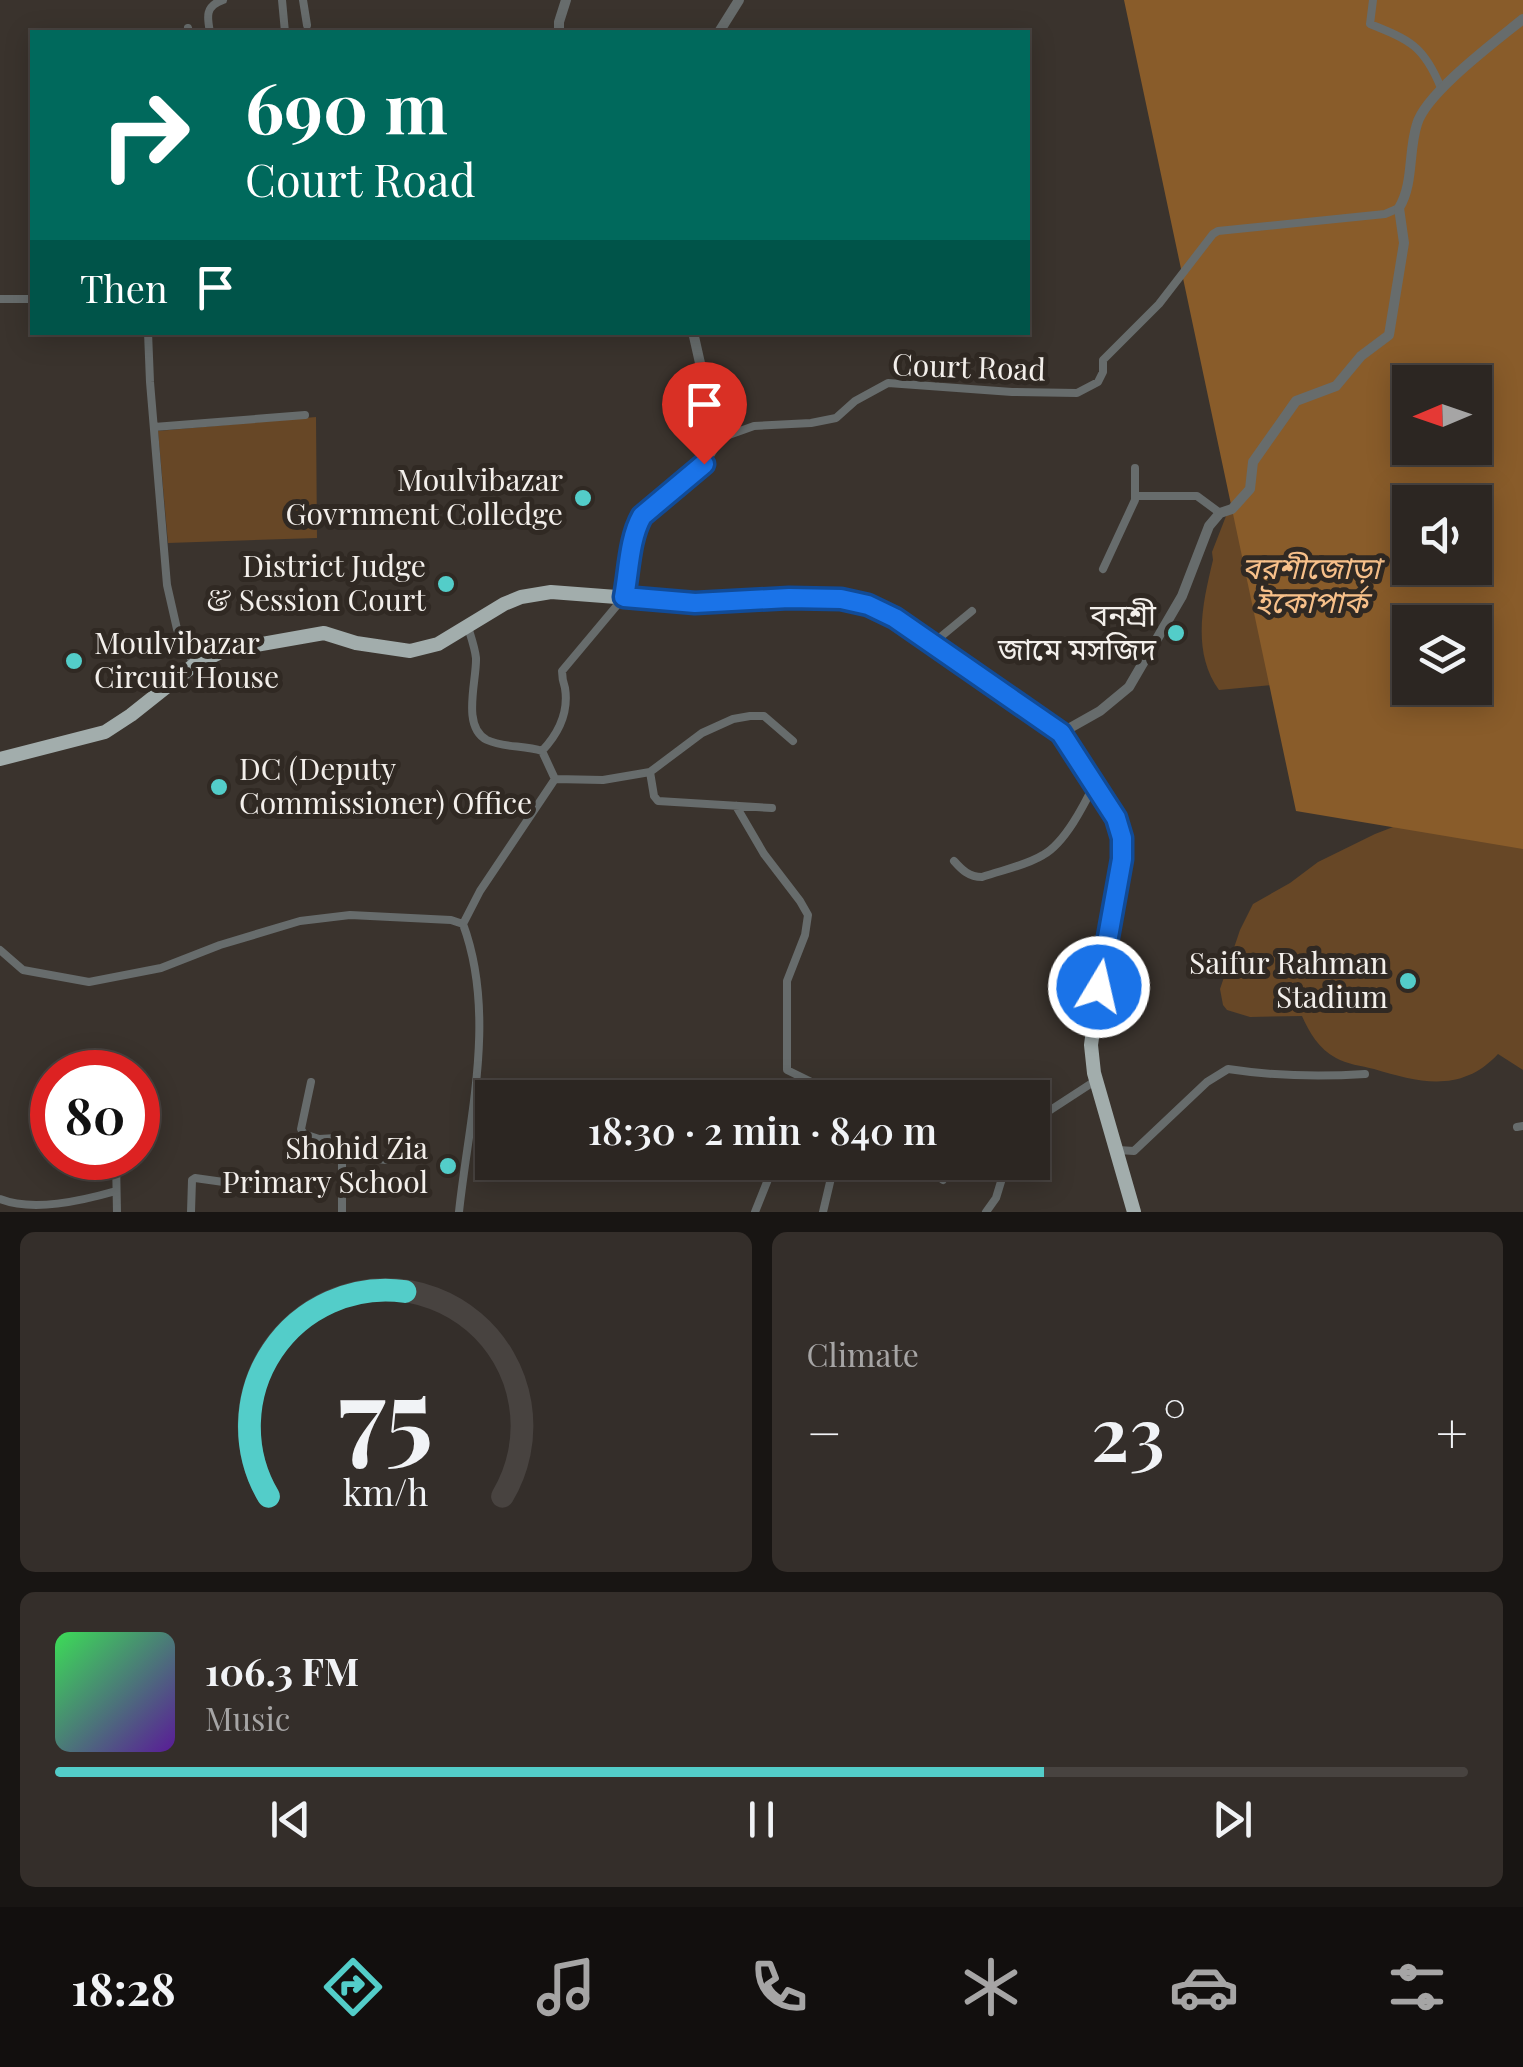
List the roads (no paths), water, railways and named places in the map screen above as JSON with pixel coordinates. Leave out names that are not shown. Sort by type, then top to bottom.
[{"type":"highway","points":[[0,759],[105,732],[194,665],[223,651],[324,633],[410,652],[438,644],[521,597],[551,592],[695,603],[789,598],[841,599],[868,605],[895,618],[1061,733],[1116,818],[1122,838],[1122,859],[1091,1046],[1096,1080],[1134,1212]]},
{"type":"street","points":[[210,30],[206,16],[222,0]]},
{"type":"street","points":[[282,0],[284,30]]},
{"type":"street","points":[[304,0],[307,26]]},
{"type":"street","points":[[559,30],[566,0]]},
{"type":"street","points":[[720,30],[740,0]]},
{"type":"street","points":[[1373,0],[1370,24],[1426,55],[1441,88]]},
{"type":"street","points":[[1061,733],[1100,711],[1129,687],[1182,596],[1209,526],[1250,489],[1253,462],[1296,401],[1336,386],[1360,356],[1389,336],[1404,243],[1398,208],[1406,196],[1417,120],[1441,88],[1523,19]]},
{"type":"street","name":"Court Road","points":[[624,597],[633,539],[642,516],[704,464],[726,436],[754,426],[836,418],[888,383],[1077,393],[1098,382],[1103,360],[1159,304],[1213,234],[1386,214],[1398,208]]},
{"type":"street","points":[[0,299],[30,300]]},
{"type":"street","points":[[148,335],[167,585],[177,629],[194,665]]},
{"type":"street","points":[[694,335],[718,444]]},
{"type":"street","points":[[154,427],[305,415]]},
{"type":"street","points":[[1103,570],[1136,496],[1135,468]]},
{"type":"street","points":[[1136,496],[1197,496],[1220,513]]},
{"type":"street","points":[[542,752],[562,721],[566,696],[562,671],[624,597]]},
{"type":"street","points":[[932,644],[972,611]]},
{"type":"street","points":[[468,627],[475,653],[472,701],[477,732],[501,744],[542,752],[555,779]]},
{"type":"street","points":[[555,779],[603,780],[650,772],[702,734],[733,720],[764,716],[794,740]]},
{"type":"street","points":[[650,772],[658,801],[772,808]]},
{"type":"street","points":[[459,1212],[480,1039],[478,978],[463,924],[480,890],[555,779]]},
{"type":"street","points":[[954,861],[964,872],[982,877],[1044,855],[1055,846],[1094,784]]},
{"type":"street","points":[[736,806],[808,916],[787,981],[785,1064],[792,1074],[806,1080]]},
{"type":"street","points":[[0,950],[23,970],[89,982],[162,968],[220,945],[300,921],[350,915],[463,924]]},
{"type":"street","points":[[1118,1150],[1134,1151],[1207,1082],[1228,1068],[1298,1076],[1365,1074]]},
{"type":"street","points":[[1050,1110],[1096,1080]]},
{"type":"street","points":[[311,1082],[302,1129],[304,1134],[319,1139],[337,1138],[344,1156],[342,1212]]},
{"type":"street","points":[[344,1156],[387,1160]]},
{"type":"street","points":[[191,1212],[195,1178],[252,1186]]},
{"type":"street","points":[[115,1180],[117,1212]]},
{"type":"street","points":[[755,1212],[768,1180]]},
{"type":"street","points":[[823,1212],[831,1180]]},
{"type":"street","points":[[986,1212],[1002,1180]]},
{"type":"street","points":[[0,1200],[27,1210],[116,1192]]},
{"type":"place","name":"Moulvibazar Govrnment Colledge","points":[[583,498]]},
{"type":"place","name":"District Judge & Session Court","points":[[446,584]]},
{"type":"place","name":"বনশ্রী জামে মসজিদ","points":[[1176,633]]},
{"type":"place","name":"Moulvibazar Circuit House","points":[[74,661]]},
{"type":"place","name":"DC (Deputy Commissioner) Office","points":[[219,787]]},
{"type":"place","name":"Saifur Rahman Stadium","points":[[1408,981]]},
{"type":"place","name":"Shohid Zia Primary School","points":[[448,1166]]},
{"type":"park label","name":"বরশীজোড়া ইকোপার্ক","points":[[1311,586]]}]
